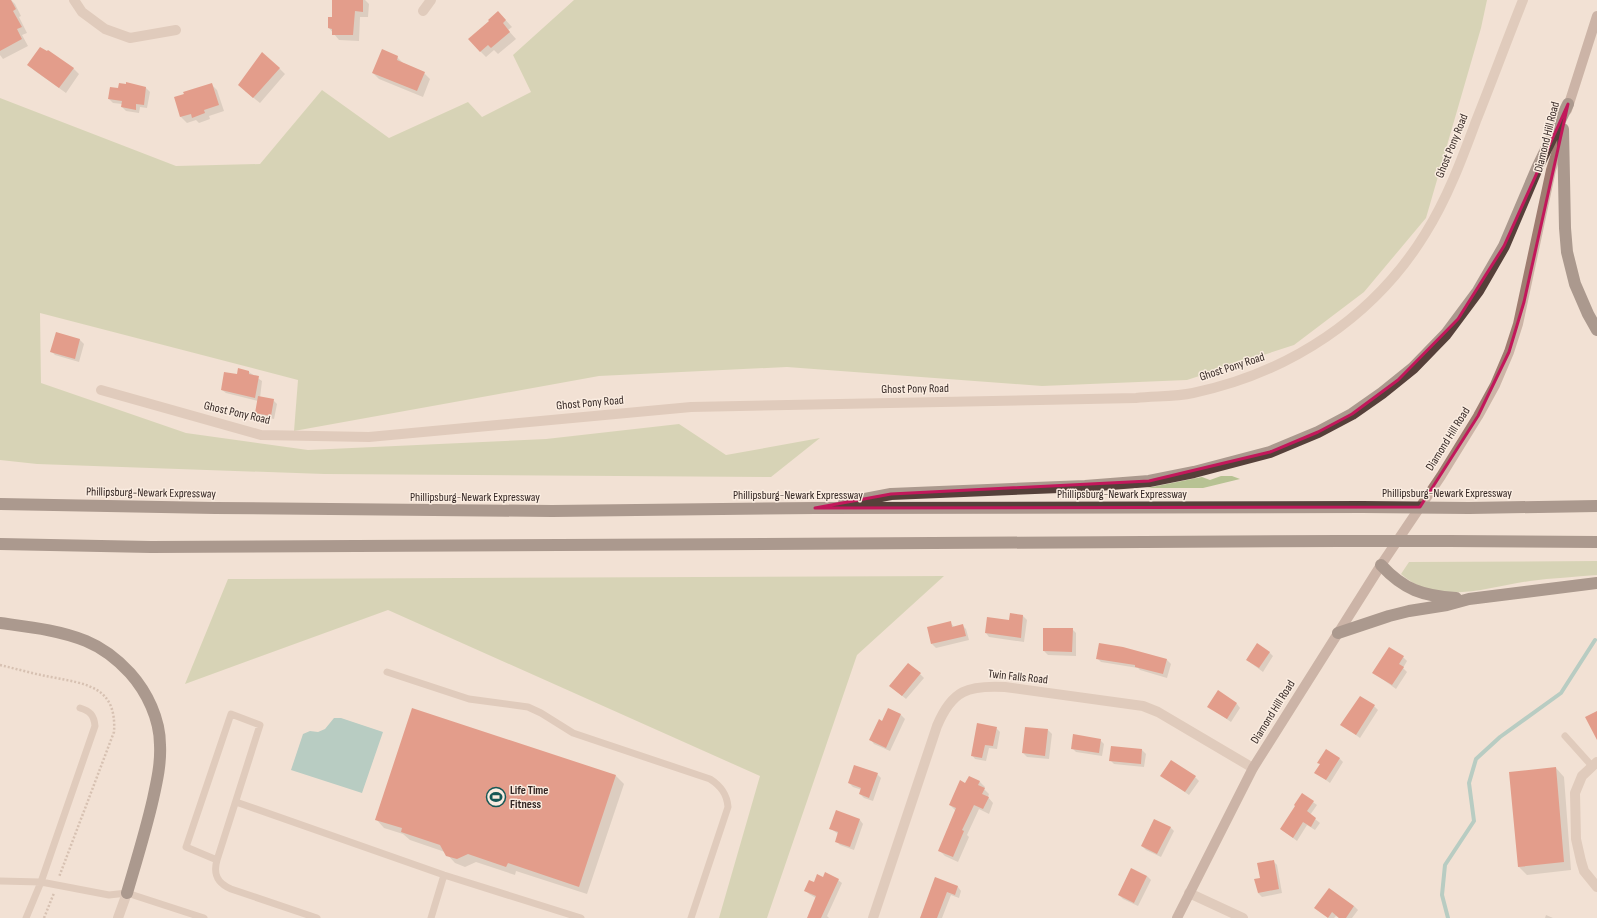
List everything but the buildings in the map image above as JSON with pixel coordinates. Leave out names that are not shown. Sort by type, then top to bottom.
[{"type":"highway","points":[[815,508],[891,494],[1085,486],[1149,481],[1194,472],[1270,452],[1318,432],[1352,414],[1398,380],[1433,348],[1458,319],[1485,280],[1504,246],[1538,166],[1568,104]]},
{"type":"highway","points":[[1564,129],[1565,228],[1567,252],[1579,294],[1597,330]]},
{"type":"highway","name":"Phillipsburg-Newark Expressway","points":[[0,504],[223,509],[544,511],[815,508],[1469,508],[1597,506]]},
{"type":"highway","points":[[0,544],[159,547],[1449,541],[1597,542]]},
{"type":"highway","points":[[1381,566],[1398,582],[1417,592],[1438,597],[1469,599]]},
{"type":"highway","points":[[1338,633],[1389,616],[1469,599],[1597,583]]},
{"type":"highway","points":[[0,623],[59,632],[87,641],[105,651],[123,665],[138,682],[149,701],[157,720],[160,743],[160,763],[149,815],[127,893]]},
{"type":"main road","name":"Diamond Hill Road","points":[[1177,918],[1253,768],[1478,416],[1502,369],[1522,310],[1551,170],[1564,129],[1568,104],[1597,16]]},
{"type":"street","points":[[74,0],[82,12],[105,30],[130,38],[176,30]]},
{"type":"street","points":[[423,11],[431,0]]},
{"type":"street","name":"Ghost Pony Road","points":[[101,390],[261,435],[369,437],[691,407],[1136,398],[1192,393],[1227,385],[1268,370],[1294,357],[1325,338],[1354,316],[1381,291],[1405,264],[1425,234],[1443,202],[1461,160],[1523,0]]},
{"type":"street","name":"Twin Falls Road","points":[[873,918],[942,713],[950,702],[959,694],[970,688],[984,686],[1005,687],[1143,706],[1158,712],[1253,768]]},
{"type":"street","points":[[1594,764],[1582,776],[1575,793],[1576,839],[1584,871],[1597,887]]},
{"type":"street","points":[[118,918],[127,893]]},
{"type":"street","points":[[1189,893],[1243,918]]},
{"type":"lane","points":[[387,672],[469,699],[528,707],[541,713],[573,733],[716,783],[726,794],[728,807],[691,918]]},
{"type":"lane","points":[[26,918],[95,726],[92,714],[80,708]]},
{"type":"lane","points":[[217,860],[186,848],[230,714],[260,725],[217,860],[215,871],[219,882],[224,886],[317,918]]},
{"type":"lane","points":[[1565,736],[1594,764]]},
{"type":"lane","points":[[236,802],[444,875],[581,918]]},
{"type":"lane","points":[[431,918],[444,875]]},
{"type":"lane","points":[[0,880],[40,882],[109,895],[127,893],[204,918]]},
{"type":"highlighted area","points":[[1568,104],[1524,302],[1509,352],[1478,416],[1420,507],[815,508],[891,494],[1149,481],[1270,452],[1318,432],[1352,414],[1398,380],[1458,319],[1504,246]]},
{"type":"green space","points":[[574,0],[1487,0],[1481,28],[1426,218],[1364,292],[1294,345],[1187,380],[1042,386],[787,367],[599,376],[294,431],[298,380],[40,313],[41,383],[186,433],[308,450],[546,439],[679,424],[726,455],[820,438],[771,477],[324,474],[37,464],[0,460],[0,98],[176,166],[260,164],[322,90],[389,138],[468,102],[482,117],[531,92],[513,55]]},
{"type":"green space","points":[[1221,476],[1232,476],[1240,479],[1203,488],[1147,488],[1202,477],[1210,480]]},
{"type":"green space","points":[[1597,561],[1597,575],[1530,581],[1463,592],[1430,590],[1415,584],[1401,574],[1409,562]]},
{"type":"green space","points":[[944,576],[857,655],[767,918],[719,918],[760,776],[388,610],[185,684],[228,579]]},
{"type":"water","points":[[334,718],[341,718],[383,732],[362,793],[291,770],[303,734],[310,731],[318,732],[325,729]]},
{"type":"waterway","points":[[1448,918],[1442,895],[1445,865],[1474,821],[1469,783],[1476,759],[1500,737],[1561,693],[1595,640]]},
{"type":"place","name":"Life Time Fitness","points":[[496,797]]}]
